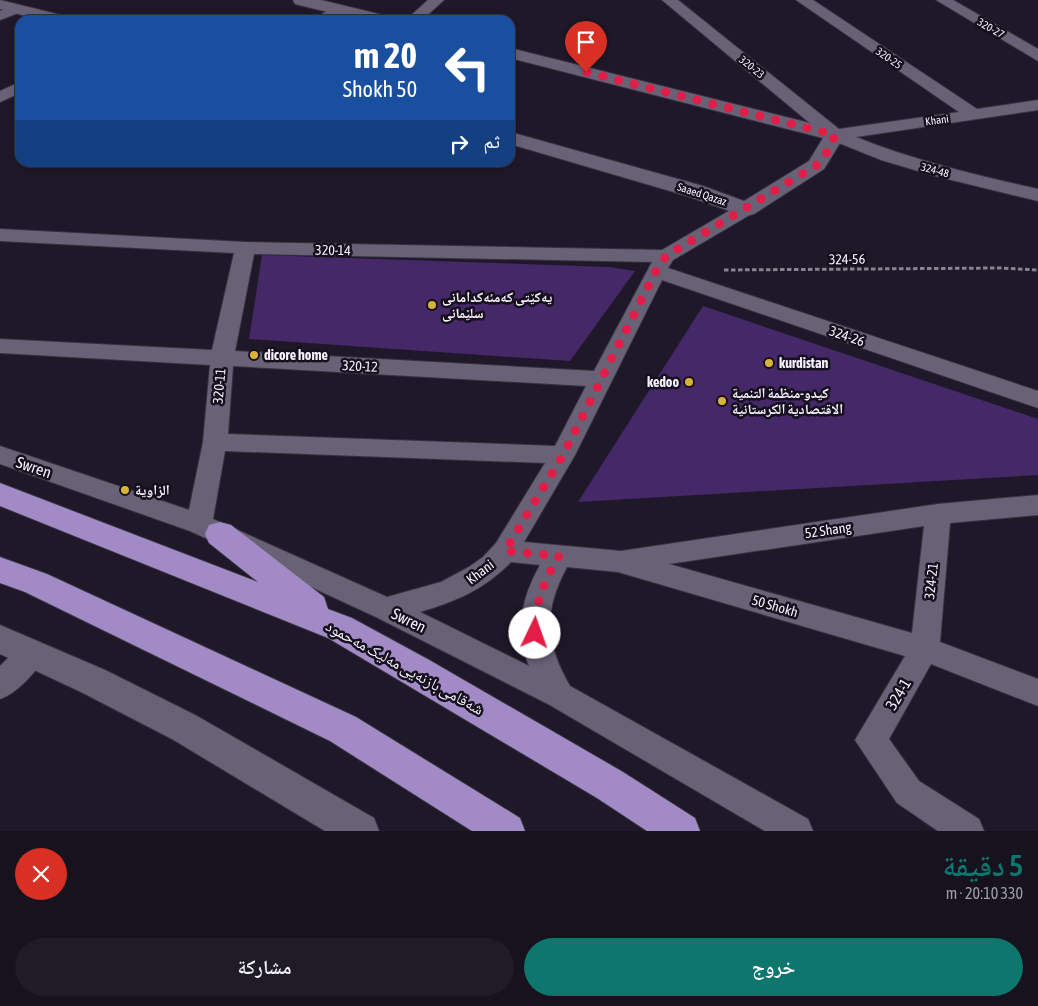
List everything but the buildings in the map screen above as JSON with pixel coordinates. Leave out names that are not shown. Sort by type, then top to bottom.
[{"type":"highway","name":"شەقامی بازنەیی مەلیک مەحمود","points":[[0,494],[340,628],[428,677],[610,785],[681,831]]},
{"type":"highway","points":[[209,529],[340,628]]},
{"type":"highway","points":[[0,570],[36,582],[343,729],[506,831]]},
{"type":"highway","points":[[0,584],[36,582]]},
{"type":"street","points":[[301,0],[363,15]]},
{"type":"street","points":[[419,15],[437,0]]},
{"type":"street","name":"320-23","points":[[669,0],[835,135]]},
{"type":"street","name":"320-25","points":[[803,0],[975,115]]},
{"type":"street","name":"320-27","points":[[943,0],[1038,56]]},
{"type":"street","points":[[0,16],[8,7],[39,15]]},
{"type":"street","points":[[326,15],[337,8]]},
{"type":"street","points":[[515,54],[835,135],[828,151],[817,165],[661,263]]},
{"type":"street","points":[[0,98],[15,90]]},
{"type":"street","name":"Khani","points":[[835,135],[1038,105]]},
{"type":"street","name":"324-48","points":[[835,135],[886,156],[941,172],[1038,195]]},
{"type":"street","name":"Saaed Qazaz","points":[[515,139],[695,191],[746,209]]},
{"type":"street","name":"320-14","points":[[0,235],[245,248],[661,263]]},
{"type":"street","name":"320-11","points":[[209,529],[222,358],[245,248]]},
{"type":"street","name":"Khani","points":[[386,608],[446,594],[480,575],[505,551],[563,455],[600,379],[661,263]]},
{"type":"street","name":"324-26","points":[[661,263],[1038,400]]},
{"type":"street","name":"320-12","points":[[0,346],[600,379]]},
{"type":"street","points":[[215,442],[563,455]]},
{"type":"street","name":"Swren","points":[[0,455],[209,529],[386,608],[559,695],[796,831]]},
{"type":"street","name":"52 Shang","points":[[618,561],[938,514],[1038,505]]},
{"type":"street","name":"324-21","points":[[924,649],[938,514]]},
{"type":"street","name":"50 Shokh","points":[[505,551],[618,561],[924,649],[1038,693]]},
{"type":"street","points":[[559,556],[539,593],[535,619],[538,654],[546,675],[559,695]]},
{"type":"street","points":[[0,639],[181,726],[360,831]]},
{"type":"street","name":"324-1","points":[[924,649],[870,740],[908,792],[967,831]]},
{"type":"street","points":[[0,686],[32,653]]},
{"type":"path","name":"324-56","points":[[715,270],[1000,268],[1038,270]]},
{"type":"place","name":"یەکێتی کەمئەکدامانی سلێمانی","points":[[432,305]]},
{"type":"place","name":"dicore home","points":[[254,355]]},
{"type":"place","name":"kurdistan","points":[[769,363]]},
{"type":"place","name":"kedoo","points":[[689,382]]},
{"type":"place","name":"کیدو-منظمة التنمية الاقتصادية الكرستانية","points":[[722,401]]},
{"type":"place","name":"الزاوية","points":[[125,490]]},
{"type":"route","points":[[535,633],[535,613],[539,593],[547,575],[559,556],[505,551],[563,455],[656,271],[666,256],[787,185],[817,165],[828,151],[835,135],[586,72]]}]
